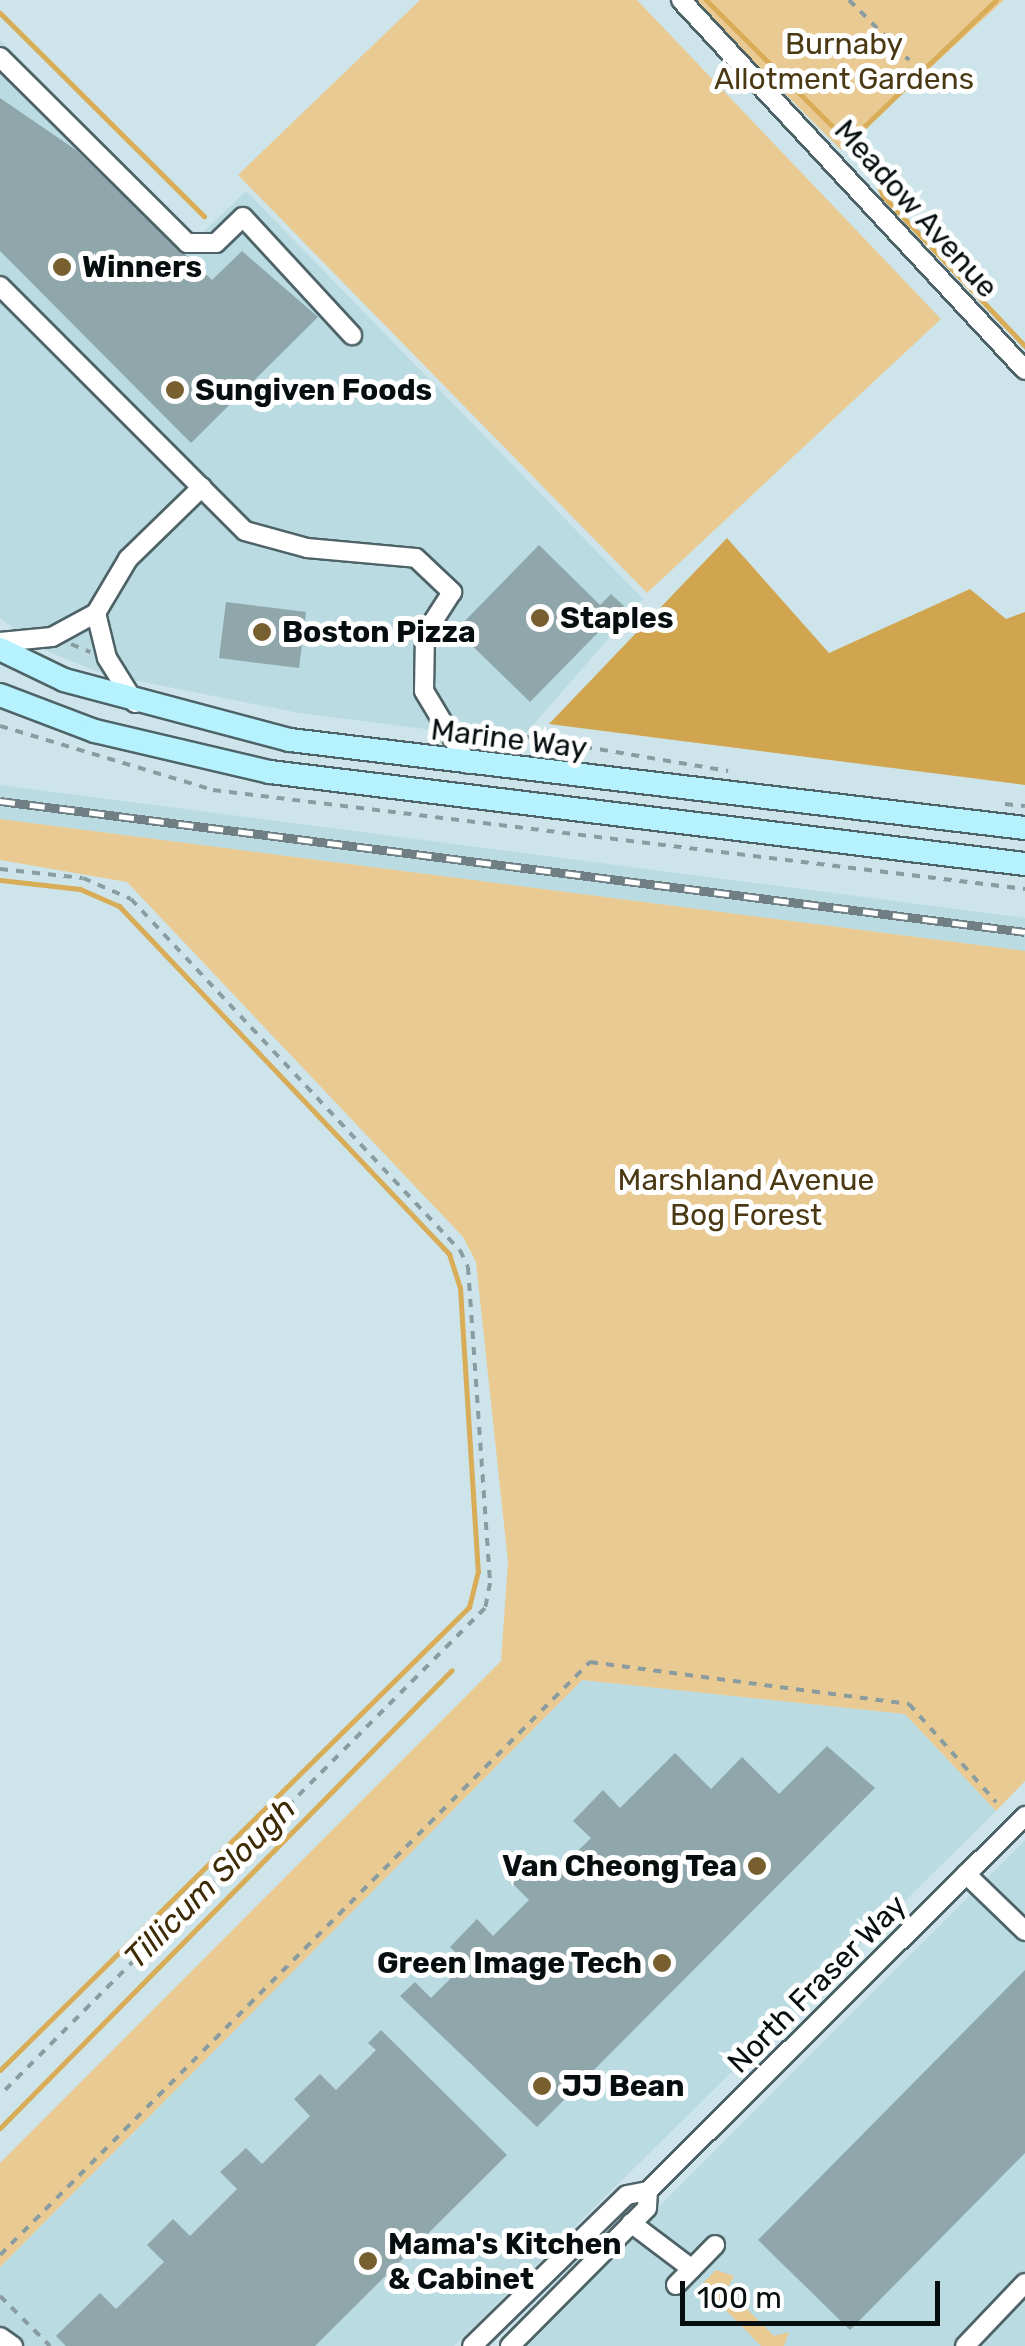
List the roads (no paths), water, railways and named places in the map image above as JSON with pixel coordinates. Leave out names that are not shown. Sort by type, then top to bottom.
[{"type":"main road","name":"Marine Way","points":[[0,649],[135,702],[290,740],[1025,828]]},
{"type":"main road","name":"Marine Way","points":[[0,695],[186,757],[270,772],[1025,864]]},
{"type":"street","name":"Meadow Avenue","points":[[681,0],[1025,370]]},
{"type":"street","points":[[0,57],[187,243],[216,243],[243,216],[352,335]]},
{"type":"street","points":[[0,286],[245,531],[307,548],[416,558],[452,592],[425,634],[424,691],[468,764]]},
{"type":"street","points":[[0,642],[52,636],[96,612],[128,559],[202,487]]},
{"type":"street","points":[[96,612],[106,658],[135,702]]},
{"type":"street","name":"North Fraser Way","points":[[510,2346],[631,2223],[648,2191],[1025,1816]]},
{"type":"street","points":[[966,1874],[1025,1931]]},
{"type":"street","name":"North Fraser Way","points":[[472,2346],[626,2195],[648,2191]]},
{"type":"street","points":[[631,2223],[692,2269]]},
{"type":"street","points":[[676,2284],[715,2245]]},
{"type":"street","points":[[965,2346],[1025,2283]]},
{"type":"street","points":[[0,2337],[13,2346]]},
{"type":"waterway","points":[[706,0],[868,162],[883,196],[1025,346]]},
{"type":"waterway","points":[[848,142],[996,0]]},
{"type":"waterway","points":[[0,13],[204,216]]},
{"type":"waterway","points":[[0,880],[80,889],[119,906],[449,1254],[460,1288],[478,1571],[469,1607],[0,2070]]},
{"type":"waterway","name":"Tillicum Slough","points":[[0,2128],[452,1670]]},
{"type":"railway","points":[[0,801],[1025,932]]},
{"type":"place","name":"Winners","points":[[62,267]]},
{"type":"place","name":"Sungiven Foods","points":[[175,390]]},
{"type":"place","name":"Staples","points":[[540,618]]},
{"type":"place","name":"Boston Pizza","points":[[262,632]]},
{"type":"place","name":"Van Cheong Tea","points":[[757,1866]]},
{"type":"place","name":"Green Image Tech","points":[[662,1963]]},
{"type":"place","name":"JJ Bean","points":[[542,2086]]},
{"type":"place","name":"Mama's Kitchen & Cabinet","points":[[368,2261]]},
{"type":"park label","name":"Burnaby Allotment Gardens","points":[[844,61]]},
{"type":"park label","name":"Marshland Avenue Bog Forest","points":[[746,1197]]}]
